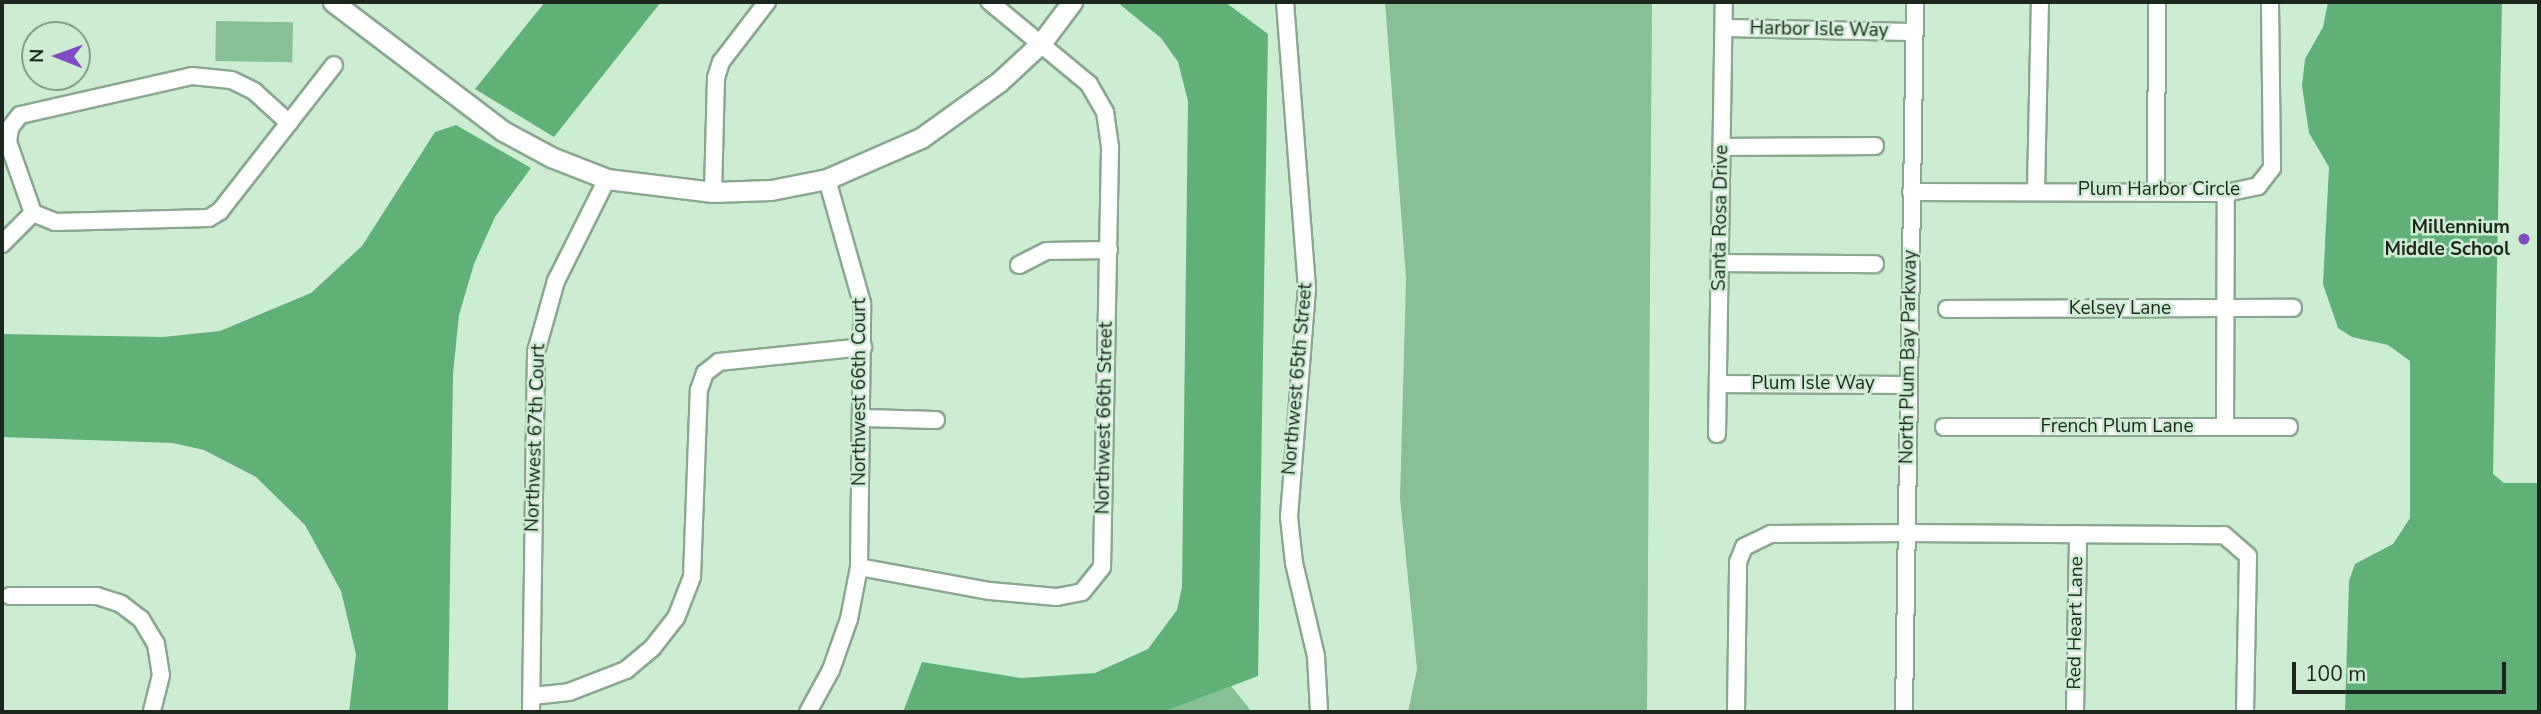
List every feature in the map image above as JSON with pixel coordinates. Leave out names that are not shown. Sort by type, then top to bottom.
[{"type":"street","points":[[333,2],[355,7],[503,131],[607,178],[713,192],[771,190],[827,179],[921,138],[999,82],[1042,42],[1072,2]]},
{"type":"street","points":[[713,192],[718,70],[767,2]]},
{"type":"street","name":"Northwest 66th Street","points":[[859,567],[1028,597],[1057,597],[1082,592],[1093,584],[1102,567],[1110,147],[1105,112],[1089,84],[1042,42],[989,2]]},
{"type":"street","name":"Northwest 65th Street","points":[[1285,2],[1307,288],[1289,517],[1294,563],[1316,656],[1320,712]]},
{"type":"street","name":"Santa Rosa Drive","points":[[1717,434],[1724,2]]},
{"type":"street","name":"North Plum Bay Parkway","points":[[1904,712],[1915,2]]},
{"type":"street","points":[[2036,191],[2040,2]]},
{"type":"street","points":[[2155,191],[2157,2]]},
{"type":"street","name":"Plum Harbor Circle","points":[[1912,192],[2226,193],[2258,186],[2272,168],[2270,2]]},
{"type":"street","name":"Harbor Isle Way","points":[[1724,28],[1914,32]]},
{"type":"street","points":[[289,122],[254,91],[213,76],[192,76],[20,116],[8,142],[33,213],[55,222],[209,218],[220,211],[334,65]]},
{"type":"street","points":[[1723,146],[1875,146]]},
{"type":"street","name":"Northwest 67th Court","points":[[531,704],[537,352],[556,281],[607,178]]},
{"type":"street","name":"Northwest 66th Court","points":[[808,712],[831,670],[849,619],[859,567],[863,347],[856,272],[827,179]]},
{"type":"street","points":[[2225,427],[2226,193]]},
{"type":"street","points":[[2,244],[33,213]]},
{"type":"street","points":[[1020,265],[1047,251],[1109,250]]},
{"type":"street","points":[[1721,263],[1875,264]]},
{"type":"street","name":"Kelsey Lane","points":[[1947,309],[2292,308]]},
{"type":"street","points":[[531,704],[626,670],[653,647],[676,618],[692,577],[699,390],[705,373],[719,362],[863,347]]},
{"type":"street","name":"Plum Isle Way","points":[[1718,384],[1908,385]]},
{"type":"street","points":[[863,418],[936,421]]},
{"type":"street","name":"French Plum Lane","points":[[1944,426],[2289,427]]},
{"type":"street","points":[[1736,712],[1738,562],[1744,547],[1771,534],[1906,533],[2224,535],[2238,543],[2248,556],[2245,712]]},
{"type":"street","name":"Red Heart Lane","points":[[2076,712],[2077,534]]},
{"type":"street","points":[[10,596],[97,596],[121,604],[141,619],[156,644],[161,675],[152,712]]},
{"type":"shaded area","points":[[545,2],[661,2],[554,137],[475,89]]},
{"type":"shaded area","points":[[1117,2],[1225,2],[1268,34],[1258,676],[1163,712],[903,712],[922,662],[1021,678],[1095,673],[1148,649],[1177,610],[1182,587],[1188,101],[1178,62],[1161,38]]},
{"type":"shaded area","points":[[1385,2],[1652,2],[1647,712],[1408,712],[1417,669],[1400,498],[1406,278]]},
{"type":"shaded area","points":[[2328,2],[2502,2],[2493,474],[2504,483],[2539,483],[2539,712],[2345,712],[2349,581],[2355,564],[2393,544],[2410,518],[2410,361],[2388,345],[2352,337],[2338,328],[2323,284],[2329,167],[2309,133],[2302,86],[2305,59],[2323,27]]},
{"type":"shaded area","points":[[216,21],[293,22],[292,62],[215,61]]},
{"type":"shaded area","points":[[456,125],[531,168],[495,217],[474,264],[459,315],[453,374],[448,712],[349,712],[356,654],[341,591],[305,525],[256,477],[204,450],[173,443],[2,437],[2,334],[163,337],[220,331],[311,293],[362,246],[435,132]]},
{"type":"shaded area","points":[[1231,686],[1252,712],[1163,712]]},
{"type":"place","name":"Millennium Middle School","points":[[2524,239]]}]
